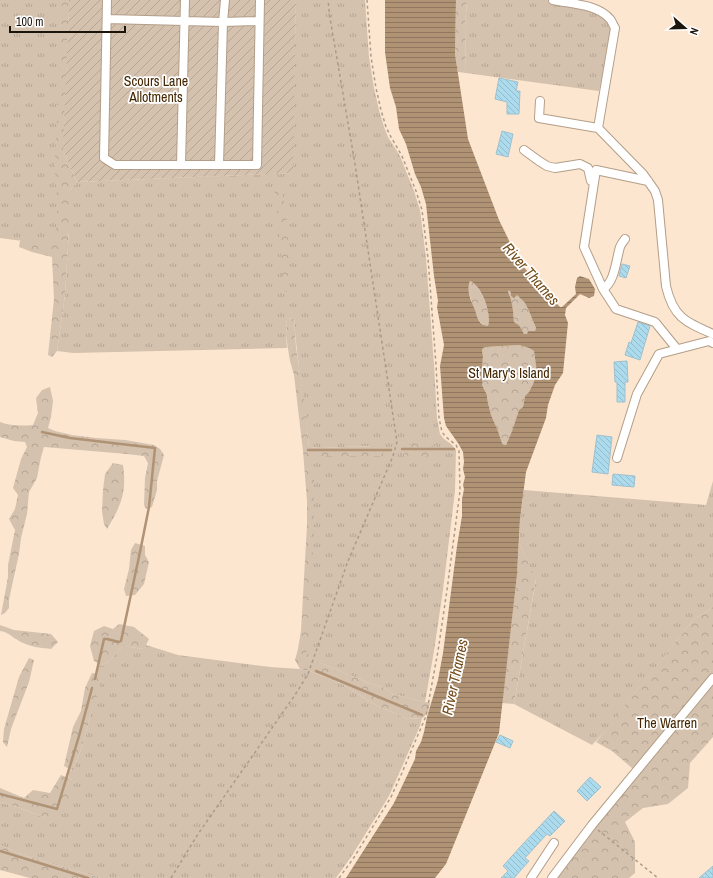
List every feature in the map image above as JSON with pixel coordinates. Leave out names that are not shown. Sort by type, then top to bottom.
[{"type":"street","points":[[107,0],[104,158],[114,165],[257,165],[260,0]]},
{"type":"street","points":[[181,165],[185,0]]},
{"type":"street","points":[[219,165],[225,0]]},
{"type":"street","points":[[553,0],[593,8],[602,12],[612,20],[615,28],[598,128]]},
{"type":"street","points":[[107,19],[223,22],[259,21]]},
{"type":"street","points":[[540,101],[539,118],[598,128],[648,181],[655,191],[658,200],[666,286],[669,299],[680,317],[700,329],[713,334]]},
{"type":"street","points":[[524,150],[547,166],[555,168],[580,164],[588,168],[594,182]]},
{"type":"street","points":[[648,181],[596,170],[584,247],[603,289],[616,309],[655,322],[677,349]]},
{"type":"street","points":[[603,289],[608,286],[612,280],[620,249],[625,239]]},
{"type":"street","points":[[617,458],[636,394],[658,354],[709,341],[713,343]]},
{"type":"street","points":[[552,878],[592,825],[713,678]]},
{"type":"street","points":[[531,878],[554,843]]},
{"type":"path","points":[[171,878],[198,834],[308,674],[348,561],[393,456],[397,442],[355,164],[328,0]]},
{"type":"path","points":[[339,878],[353,859],[388,802],[426,716],[443,624],[460,491],[459,451],[456,445],[446,438],[442,432],[439,418],[428,258],[422,210],[402,156],[390,137],[381,110],[371,57],[367,0]]},
{"type":"path","points":[[592,825],[658,878]]},
{"type":"green space","points":[[0,0],[69,0],[60,246],[0,238]]},
{"type":"green space","points":[[61,0],[69,0],[63,151],[77,182],[69,191],[69,230],[65,295],[57,351],[52,357],[48,355],[54,299],[52,257],[19,247],[20,241],[36,239],[56,242],[58,201],[55,180],[55,154]]},
{"type":"green space","name":"Scours Lane Allotments","points":[[69,0],[296,0],[293,173],[77,182],[63,151]]},
{"type":"green space","points":[[296,0],[365,0],[369,57],[379,110],[388,137],[400,156],[420,210],[426,258],[437,418],[440,434],[456,450],[455,491],[443,590],[425,702],[393,694],[385,688],[301,655],[306,627],[309,454],[372,446],[309,447],[294,319],[287,318],[287,348],[73,353],[57,351],[65,295],[69,230],[69,191],[77,182],[292,173]]},
{"type":"green space","points":[[456,0],[467,0],[465,27],[466,73],[458,72],[455,54]]},
{"type":"green space","points":[[467,0],[548,0],[549,2],[598,13],[607,17],[613,30],[599,91],[466,73],[465,27]]},
{"type":"green space","points":[[280,179],[285,207],[289,249],[287,292],[283,289],[280,232],[273,181]]},
{"type":"green space","name":"St Mary's Island","points":[[470,281],[478,289],[485,301],[489,315],[488,326],[485,326],[477,318],[468,290]]},
{"type":"green space","name":"St Mary's Island","points":[[509,290],[525,303],[536,328],[535,331],[529,331],[527,334],[523,334],[519,325],[514,322],[512,303],[508,292]]},
{"type":"green space","points":[[287,318],[294,319],[296,347],[309,447],[365,446],[384,448],[383,456],[318,456],[311,461],[314,479],[314,540],[306,657],[385,688],[393,694],[430,703],[428,712],[423,718],[407,719],[379,707],[342,684],[310,671],[300,669],[295,660],[301,631],[307,501],[294,375],[286,336]]},
{"type":"green space","name":"St Mary's Island","points":[[519,345],[534,351],[537,373],[529,392],[525,396],[523,407],[519,410],[506,445],[504,445],[491,415],[487,395],[482,385],[482,351],[483,348],[486,347]]},
{"type":"green space","points":[[50,387],[53,401],[48,428],[72,435],[125,440],[154,445],[160,449],[164,455],[157,481],[157,490],[152,507],[146,509],[144,505],[145,478],[148,463],[144,456],[44,447],[37,478],[29,492],[27,514],[9,600],[9,608],[1,615],[8,577],[8,565],[15,530],[9,519],[15,509],[18,495],[13,488],[21,459],[27,447],[25,442],[0,437],[0,422],[24,426],[33,425],[38,413],[36,398],[42,390]]},
{"type":"green space","points":[[416,443],[444,447],[444,453],[418,458],[404,455],[407,446]]},
{"type":"green space","points":[[113,463],[123,465],[124,483],[122,498],[107,529],[104,524],[102,512],[103,490],[105,474]]},
{"type":"green space","points":[[713,481],[713,607],[693,620],[606,730],[592,745],[514,704],[536,580],[519,543],[520,519],[524,490],[706,505]]},
{"type":"green space","points":[[135,543],[145,546],[145,555],[149,562],[144,584],[135,595],[126,596],[124,589],[129,569],[131,550]]},
{"type":"green space","points":[[519,543],[536,579],[514,704],[502,703],[517,575]]},
{"type":"green space","name":"The Warren","points":[[713,607],[713,737],[690,763],[688,788],[668,804],[643,808],[625,822],[635,842],[635,873],[629,878],[552,878],[639,774],[612,751],[596,742],[693,620]]},
{"type":"green space","points":[[119,624],[134,627],[149,639],[144,649],[123,646],[103,666],[94,661],[90,646],[94,631],[104,626],[113,629]]},
{"type":"green space","points":[[0,625],[14,630],[51,634],[58,642],[51,649],[30,645],[20,642],[6,632],[0,631]]},
{"type":"green space","points":[[146,645],[178,655],[310,671],[342,684],[379,707],[407,719],[422,718],[420,726],[389,796],[336,878],[101,878],[26,856],[0,845],[0,802],[45,818],[72,780],[68,778],[70,770],[73,771],[84,740],[100,674],[97,674],[99,664],[103,666],[123,646],[144,649]]},
{"type":"green space","points":[[29,658],[34,660],[29,682],[11,729],[7,747],[3,742],[4,729],[19,677]]},
{"type":"green space","points":[[92,673],[100,674],[100,687],[73,771],[64,766],[73,727],[81,711],[85,688]]},
{"type":"green space","points":[[61,775],[72,780],[70,797],[60,814],[45,818],[0,802],[0,788],[24,798],[33,790],[50,793]]},
{"type":"green space","points":[[0,845],[26,856],[101,878],[30,878],[0,870]]},
{"type":"water","name":"River Thames","points":[[385,0],[456,0],[455,54],[468,139],[499,220],[520,263],[560,307],[562,307],[576,294],[575,287],[577,278],[580,276],[589,279],[595,289],[594,296],[589,298],[580,294],[566,308],[565,315],[568,323],[563,373],[555,385],[548,405],[546,418],[526,472],[520,519],[517,575],[499,733],[446,864],[435,878],[346,878],[394,803],[415,759],[416,751],[424,732],[438,680],[443,653],[462,516],[463,485],[465,477],[463,469],[463,452],[446,426],[444,418],[440,366],[444,345],[437,307],[438,301],[426,204],[406,144],[399,129],[396,107],[390,88],[385,52]],"holes":[[[470,281],[478,288],[485,301],[489,315],[488,326],[480,323],[469,292]],[[509,290],[511,296],[514,298],[517,295],[525,303],[536,328],[535,331],[528,331],[527,334],[524,334],[519,325],[514,322],[512,303],[508,292]],[[519,345],[534,351],[537,373],[529,392],[525,396],[523,407],[519,410],[506,445],[502,443],[491,415],[487,395],[482,385],[482,351],[483,348]]]},
{"type":"building","points":[[499,78],[518,82],[516,91],[520,91],[519,114],[507,114],[507,102],[495,99]]},
{"type":"building","points":[[502,131],[513,134],[508,157],[496,154]]},
{"type":"building","points":[[622,264],[630,266],[626,278],[619,276]]},
{"type":"building","points":[[638,322],[650,326],[640,360],[625,355]]},
{"type":"building","points":[[627,361],[628,382],[625,382],[625,402],[617,402],[617,382],[615,382],[614,362]]},
{"type":"building","points":[[597,435],[612,437],[608,474],[592,472]]},
{"type":"building","points":[[613,474],[635,476],[634,487],[612,485]]},
{"type":"building","points":[[500,735],[513,741],[510,748],[496,742]]},
{"type":"building","points":[[590,777],[601,787],[587,801],[577,791]]},
{"type":"building","points":[[554,811],[565,821],[550,836],[547,834],[525,858],[529,861],[514,878],[501,878],[508,871],[503,866]]},
{"type":"building","points":[[713,866],[713,878],[699,878]]},
{"type":"waterway","points":[[42,432],[70,438],[155,448],[149,507],[121,641],[119,642],[104,639],[95,679]]},
{"type":"waterway","points":[[402,449],[454,449]]},
{"type":"waterway","points":[[308,450],[391,450]]},
{"type":"waterway","points":[[316,671],[422,715]]},
{"type":"waterway","points":[[0,794],[57,809],[92,688]]},
{"type":"waterway","points":[[0,851],[88,878]]}]
